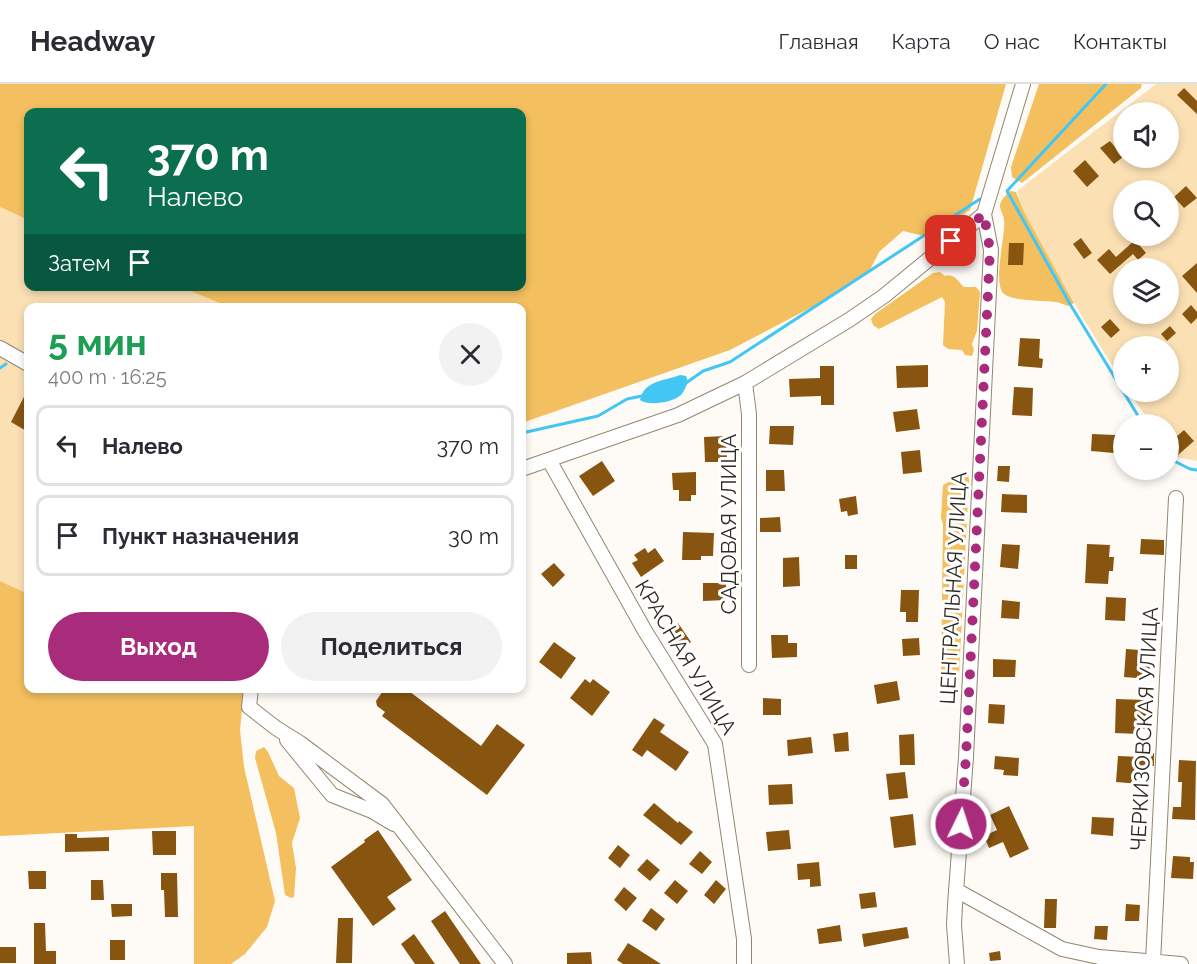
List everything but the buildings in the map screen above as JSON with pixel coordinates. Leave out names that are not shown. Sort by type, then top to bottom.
[{"type":"street","points":[[526,469],[678,415],[745,383],[884,296],[984,214],[1023,84]]},
{"type":"street","name":"ЦЕНТРАЛЬНАЯ УЛИЦА","points":[[957,964],[954,926],[966,757],[990,259],[988,228],[984,214]]},
{"type":"street","points":[[0,348],[24,362]]},
{"type":"street","name":"САДОВАЯ УЛИЦА","points":[[745,383],[749,414],[749,666]]},
{"type":"street","name":"КРАСНАЯ УЛИЦА","points":[[549,460],[645,631],[715,744],[743,927],[744,964]]},
{"type":"street","name":"ЧЕРКИЗОВСКАЯ УЛИЦА","points":[[1153,962],[1176,498]]},
{"type":"street","points":[[250,693],[249,707],[382,804],[406,832],[505,964]]},
{"type":"street","points":[[276,728],[332,795],[372,811],[406,832]]},
{"type":"street","points":[[956,890],[1062,949],[1099,957],[1181,964]]},
{"type":"shaded area","points":[[0,84],[1006,84],[970,210],[928,237],[903,231],[879,252],[869,272],[835,295],[730,350],[526,422],[526,303],[219,303],[191,291],[526,291],[526,108],[24,108],[24,218],[0,207]]},
{"type":"shaded area","points":[[1039,84],[1142,84],[1141,88],[1123,102],[1113,102],[1113,110],[1022,183],[1012,177],[1011,167]]},
{"type":"shaded area","points":[[1156,84],[1197,84],[1197,461],[1179,458],[1179,414],[1144,414],[1136,402],[1179,402],[1179,336],[1113,336],[1113,367],[1019,204],[1018,190],[1113,117],[1113,168],[1179,168],[1179,102],[1133,102]]},
{"type":"shaded area","points":[[1010,191],[1016,192],[1024,212],[1074,303],[1069,306],[1057,302],[1009,297],[1004,294],[999,280],[1004,227],[1000,206]]},
{"type":"shaded area","points":[[0,207],[24,218],[24,291],[191,291],[219,303],[24,303],[24,592],[0,581]]},
{"type":"shaded area","points":[[940,272],[945,276],[954,277],[964,287],[976,287],[980,292],[977,331],[972,344],[974,350],[972,356],[965,355],[962,350],[948,349],[943,345],[945,302],[942,297],[879,329],[873,325],[871,319],[875,314],[933,273]]},
{"type":"shaded area","points":[[963,471],[968,473],[969,480],[958,695],[953,698],[947,695],[941,676],[943,524],[941,518],[943,485]]},
{"type":"shaded area","points":[[0,581],[24,592],[24,693],[244,693],[240,730],[244,767],[275,901],[267,927],[245,954],[231,964],[194,964],[194,826],[0,836]]},
{"type":"shaded area","points":[[264,747],[279,776],[294,788],[300,818],[292,843],[296,868],[294,897],[291,898],[285,895],[276,833],[255,758],[256,751]]},
{"type":"water","points":[[680,375],[686,376],[688,382],[682,394],[677,398],[655,403],[640,400],[642,393],[650,385]]},
{"type":"waterway","points":[[1106,84],[1007,191],[1070,304],[1137,414]]},
{"type":"waterway","points":[[686,383],[703,371],[730,362],[980,199]]},
{"type":"waterway","points":[[0,368],[6,364]]},
{"type":"waterway","points":[[526,432],[598,416],[627,399],[642,396]]},
{"type":"waterway","points":[[1179,464],[1197,470]]},
{"type":"route","points":[[951,241],[984,214],[990,250],[961,824]]}]
